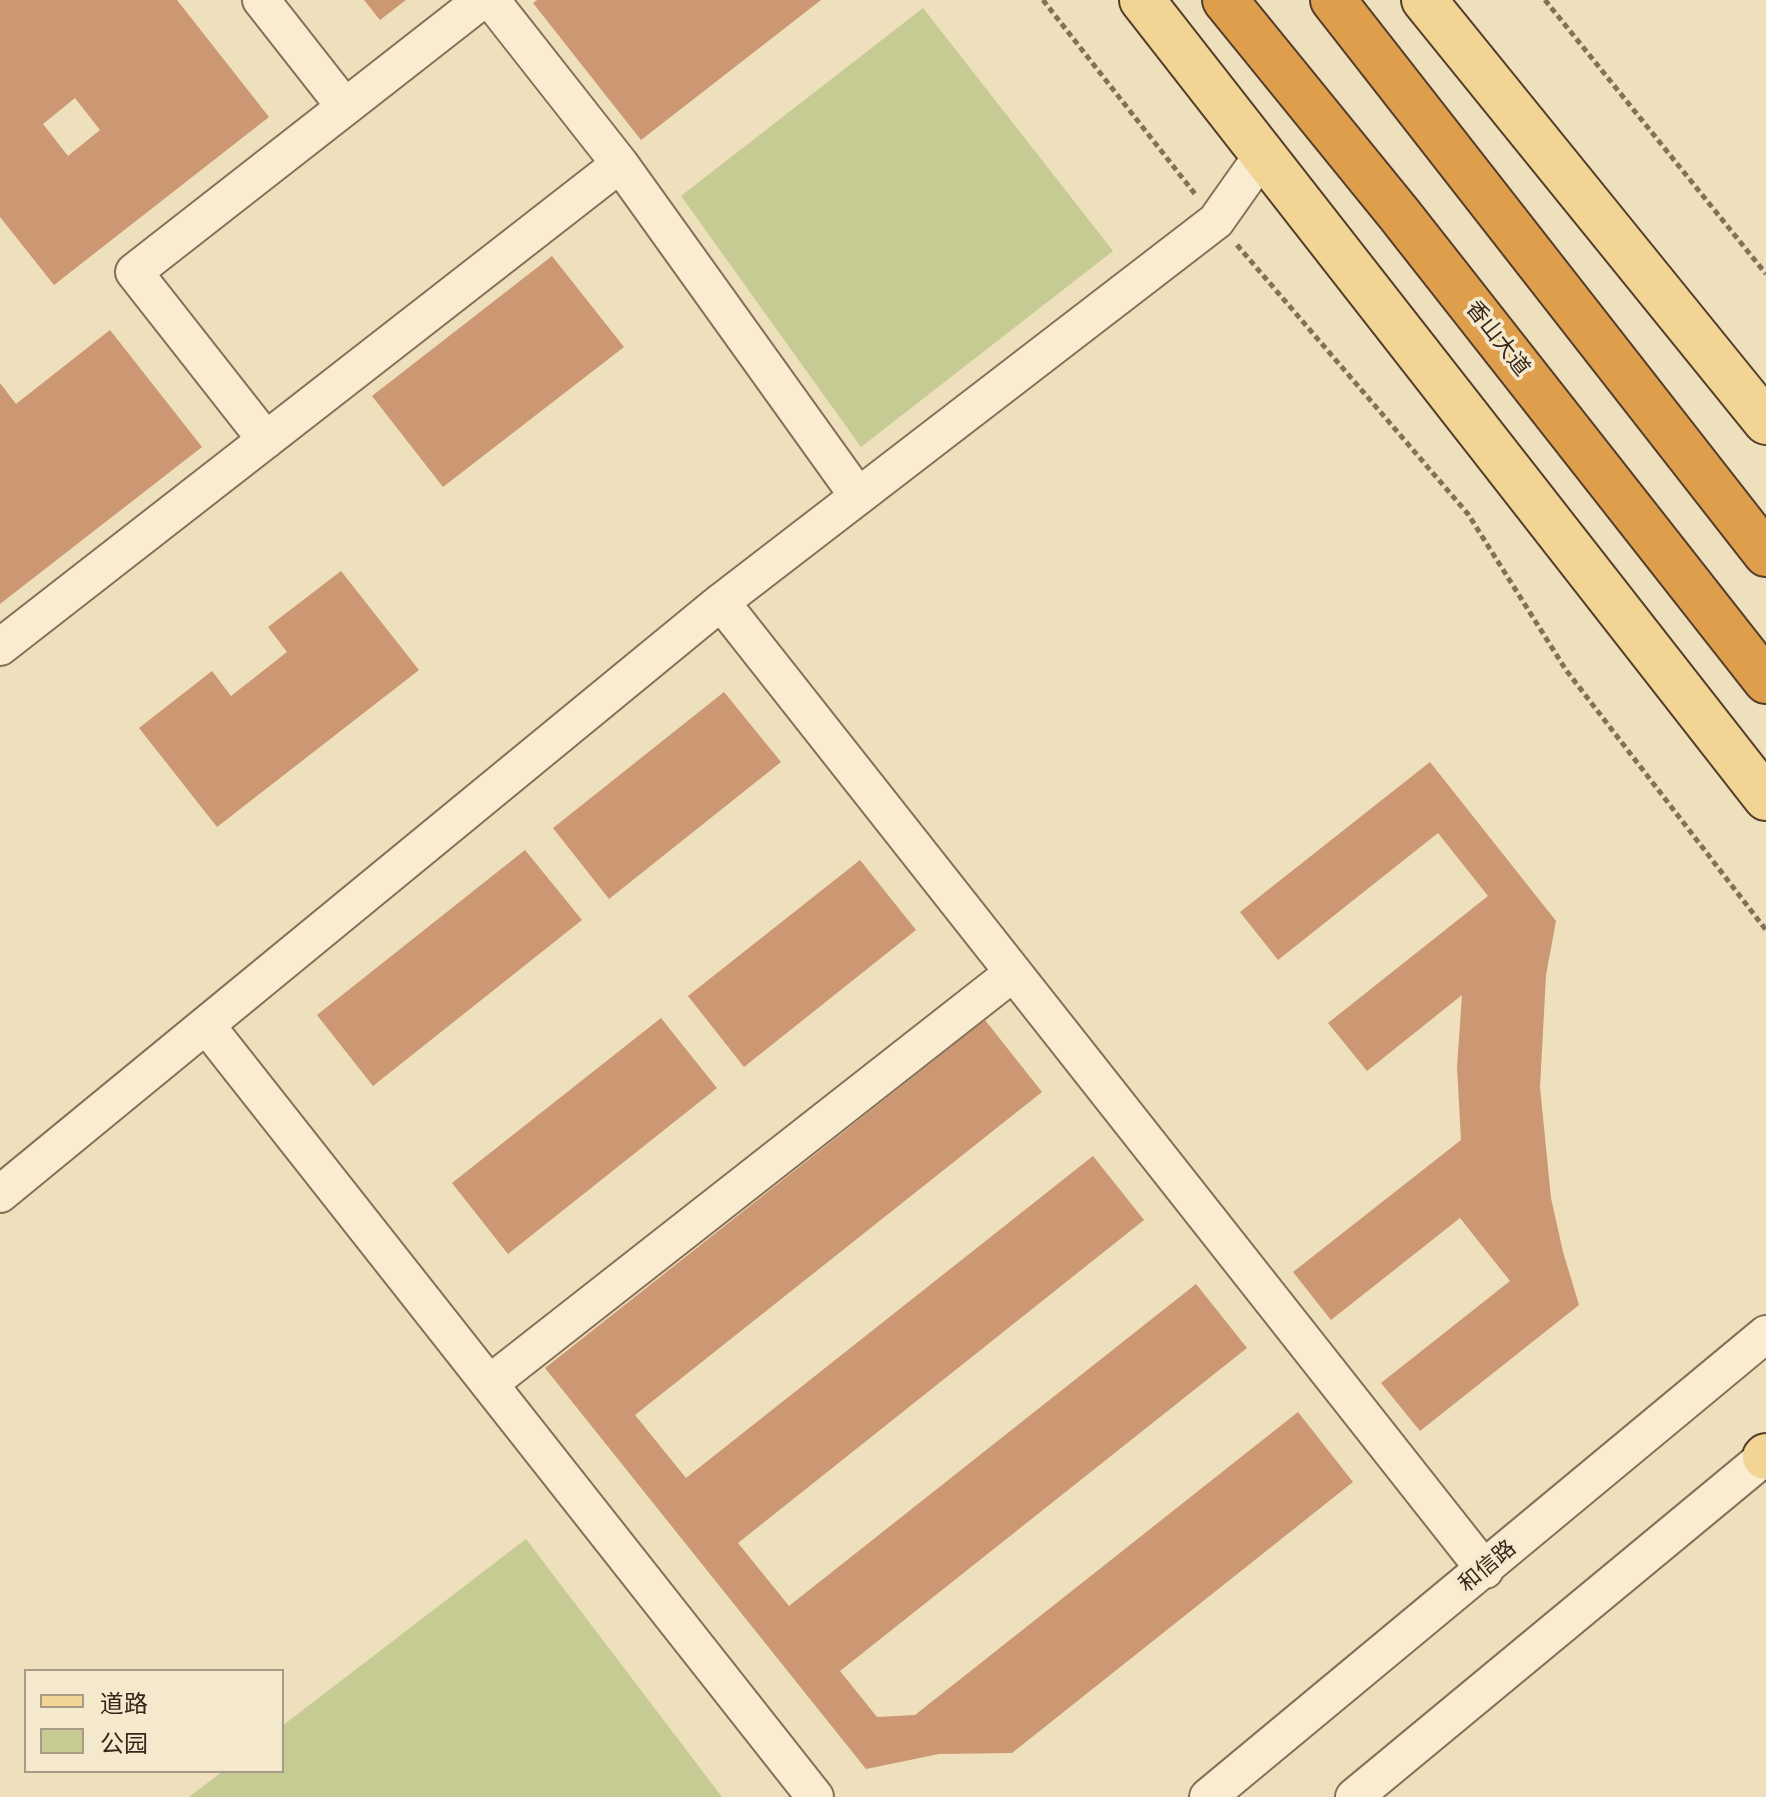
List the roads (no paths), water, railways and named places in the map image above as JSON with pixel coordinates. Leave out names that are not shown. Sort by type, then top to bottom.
[{"type":"highway","name":"香山大道","points":[[1225,0],[1399,214],[1766,681]]},
{"type":"highway","points":[[1333,0],[1766,554]]},
{"type":"main road","points":[[1142,0],[1766,798]]},
{"type":"main road","points":[[1161,0],[1195,66]]},
{"type":"main road","points":[[1424,0],[1766,422]]},
{"type":"street","points":[[261,0],[345,107]]},
{"type":"street","points":[[266,440],[134,272],[482,0]]},
{"type":"street","points":[[491,0],[620,164],[858,496]]},
{"type":"street","points":[[0,1194],[721,602],[1216,221],[1264,153]]},
{"type":"street","points":[[0,647],[620,164]]},
{"type":"street","points":[[721,602],[1485,1570]]},
{"type":"street","points":[[489,1384],[1013,973]]},
{"type":"street","points":[[206,1025],[815,1797]]},
{"type":"street","name":"和信路","points":[[1208,1797],[1766,1334]]},
{"type":"street","points":[[1354,1797],[1766,1456]]}]
